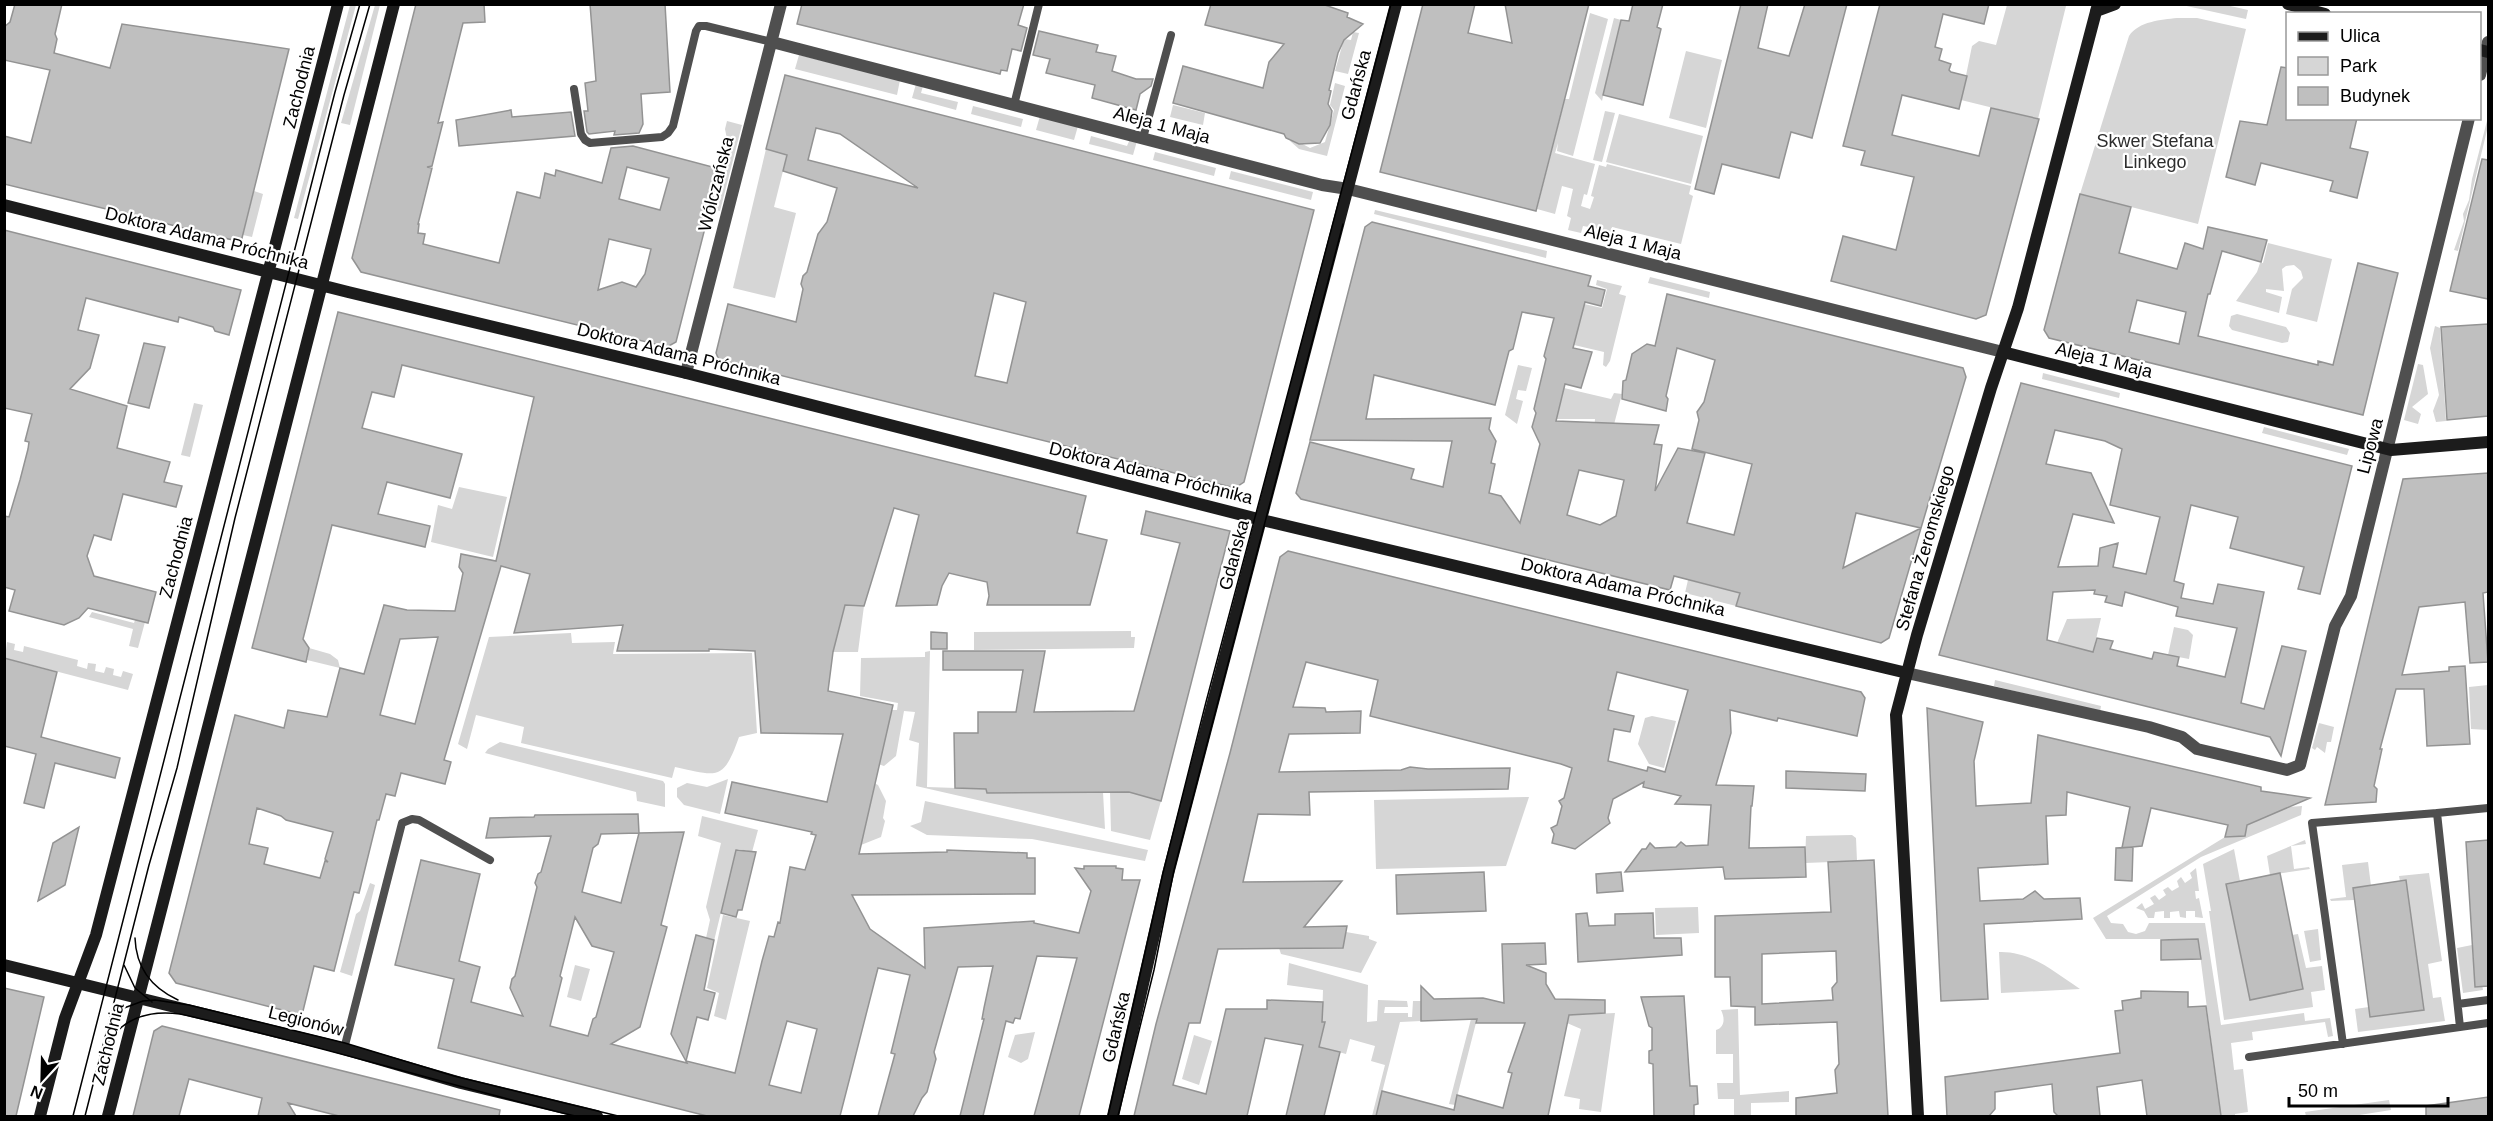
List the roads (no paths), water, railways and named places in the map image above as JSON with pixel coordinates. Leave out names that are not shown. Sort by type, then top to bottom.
[{"type":"street","name":"Zachodnia","points":[[40,1116],[65,1018],[96,935],[338,4]]},
{"type":"street","name":"Zachodnia","points":[[108,1116],[394,4]]},
{"type":"street","name":"Wólczańska","points":[[686,373],[781,4]]},
{"type":"street","name":"Gdańska","points":[[1113,1116],[1168,874],[1396,4]]},
{"type":"street","points":[[2097,8],[2115,4]]},
{"type":"street","points":[[2288,4],[2318,12]]},
{"type":"street","name":"Stefana Żeromskiego","points":[[1918,1116],[1896,715],[2003,352],[2019,308],[2097,8]]},
{"type":"street","name":"Aleja 1 Maja","points":[[772,42],[1322,185],[1348,189],[2386,449],[2488,442]]},
{"type":"street","points":[[2481,71],[2486,49]]},
{"type":"street","name":"Lipowa","points":[[2287,770],[2294,769],[2302,759],[2335,626],[2351,596],[2469,120]]},
{"type":"street","name":"Doktora Adama Próchnika","points":[[4,205],[269,273],[686,373],[1262,520],[1907,674],[2149,728],[2182,737],[2197,749],[2287,770]]},
{"type":"street","name":"Legionów","points":[[4,965],[344,1049],[461,1083],[597,1116]]},
{"type":"lane","points":[[1014,105],[1039,4]]},
{"type":"lane","points":[[574,89],[581,134],[590,143],[662,137],[669,133],[673,126],[699,26],[772,42]]},
{"type":"lane","points":[[1143,138],[1171,35]]},
{"type":"lane","points":[[2343,1044],[2312,823],[2488,808]]},
{"type":"lane","points":[[2437,813],[2460,1027]]},
{"type":"lane","points":[[344,1049],[402,823],[412,819],[419,820],[490,860]]},
{"type":"lane","points":[[2458,1004],[2488,1000]]},
{"type":"lane","points":[[2249,1057],[2488,1023]]},
{"type":"tram line","points":[[73,1116],[335,92],[360,4]]},
{"type":"tram line","points":[[85,1116],[149,865],[177,768],[235,518],[344,95],[370,4]]},
{"type":"tram line","points":[[1108,1116],[1163,873],[1206,702],[1391,4]]},
{"type":"tram line","points":[[1118,1116],[1154,970],[1174,870],[1343,224]]},
{"type":"tram line","points":[[135,938],[138,959],[147,976],[160,989],[178,1000]]},
{"type":"tram line","points":[[124,965],[135,988],[152,1002]]},
{"type":"tram line","points":[[109,1020],[124,1008],[143,1001],[155,1000],[189,1005],[345,1043],[454,1076],[618,1116]]},
{"type":"tram line","points":[[106,1046],[120,1029],[137,1018],[158,1013],[180,1014],[230,1025],[575,1116]]},
{"type":"park label","name":"Skwer Stefana Linkego","points":[[2155,151]]}]
